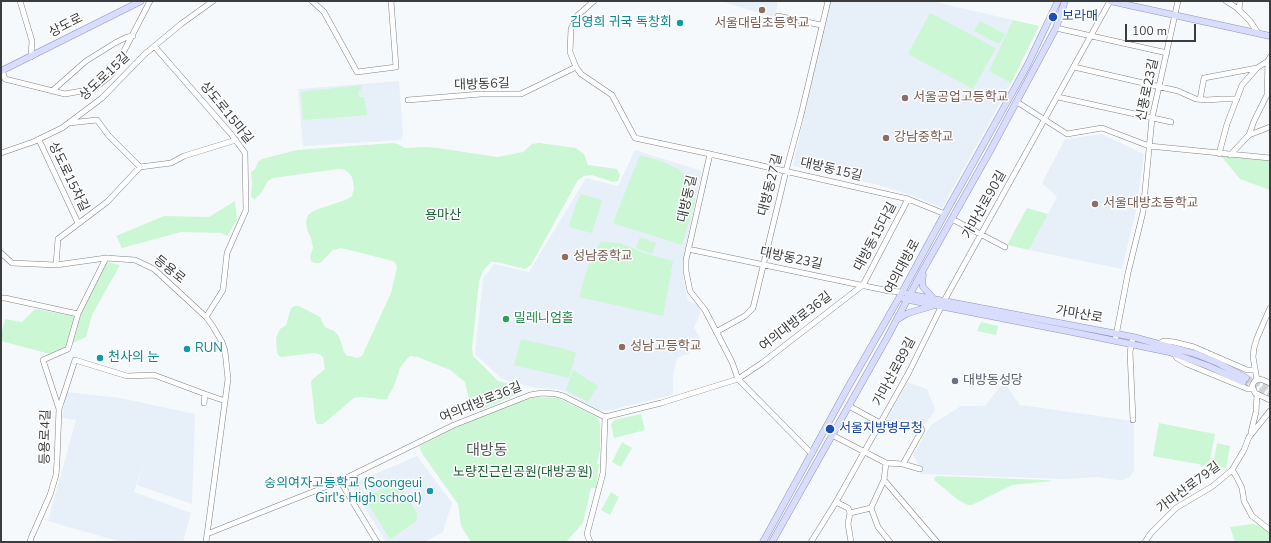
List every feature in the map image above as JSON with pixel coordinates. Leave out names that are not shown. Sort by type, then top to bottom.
[{"type":"main road","name":"상도로","points":[[2,71],[141,1]]},
{"type":"main road","name":"여의대방로","points":[[763,542],[847,389],[901,295],[1026,66],[1058,1]]},
{"type":"main road","name":"여의대방로","points":[[772,542],[897,320],[1017,102],[1056,28],[1065,1]]},
{"type":"main road","points":[[1112,1],[1270,36]]},
{"type":"main road","points":[[897,320],[908,313],[933,302],[922,282],[924,270]]},
{"type":"main road","name":"가마산로","points":[[901,295],[1174,354],[1244,380],[1218,363],[1196,354],[1133,337],[943,304]]},
{"type":"main road","points":[[824,431],[832,435]]},
{"type":"main road","points":[[812,454],[820,457]]},
{"type":"street","points":[[20,1],[32,41],[31,57]]},
{"type":"street","points":[[2,71],[5,79],[64,94],[92,89],[109,77],[113,72],[150,1]]},
{"type":"street","name":"상도로15길","points":[[1,153],[39,140],[69,123],[102,98],[145,54],[181,24],[213,1]]},
{"type":"street","points":[[312,1],[324,12],[357,72],[396,67],[391,1]]},
{"type":"street","points":[[594,1],[577,16],[571,28],[570,52],[576,67],[581,74],[612,94],[635,138],[710,154]]},
{"type":"street","name":"대방동27길","points":[[716,332],[745,316],[753,308],[828,1]]},
{"type":"street","name":"가마산로90길","points":[[943,304],[1112,1]]},
{"type":"street","name":"신풍로23길","points":[[1115,341],[1128,273],[1143,212],[1152,118],[1178,1]]},
{"type":"street","points":[[1226,1],[1239,10],[1250,21],[1258,33]]},
{"type":"street","points":[[1239,10],[1240,1]]},
{"type":"street","points":[[778,16],[822,25]]},
{"type":"street","points":[[1056,28],[1167,53]]},
{"type":"street","points":[[52,91],[86,61],[114,43],[133,36]]},
{"type":"street","name":"상도로15마길","points":[[155,47],[236,140],[245,153],[246,210],[227,253],[223,290],[206,317]]},
{"type":"street","points":[[1219,154],[1227,124],[1242,85],[1257,68],[1269,59]]},
{"type":"street","points":[[1230,155],[1249,135],[1267,95],[1269,59]]},
{"type":"street","name":"대방동6길","points":[[408,100],[481,94],[522,94],[576,67]]},
{"type":"street","points":[[1074,67],[1178,91],[1192,98],[1207,100],[1237,99]]},
{"type":"street","points":[[1200,99],[1204,78],[1257,68]]},
{"type":"street","points":[[113,72],[122,78]]},
{"type":"street","points":[[1058,96],[1172,122]]},
{"type":"street","points":[[1017,102],[1067,134],[1102,128],[1149,146],[1270,158]]},
{"type":"street","points":[[69,123],[97,120],[110,136],[140,167]]},
{"type":"street","points":[[1249,135],[1270,127]]},
{"type":"street","name":"상도로15차길","points":[[39,140],[78,223]]},
{"type":"street","points":[[56,265],[58,239],[107,202],[140,167],[171,163],[184,156],[236,140]]},
{"type":"street","name":"대방동15길","points":[[710,154],[786,170],[908,199],[945,214]]},
{"type":"street","name":"대방동길","points":[[710,154],[688,248],[686,270],[690,291],[701,304],[732,362],[738,379],[812,454]]},
{"type":"street","name":"대방동15다길","points":[[863,285],[908,199]]},
{"type":"street","points":[[952,219],[1005,247]]},
{"type":"street","name":"대방동23길","points":[[688,248],[863,285],[901,295]]},
{"type":"street","name":"등용로","points":[[1,253],[12,263],[56,265],[106,258],[135,260],[154,269],[206,317],[217,333],[225,352],[228,379],[206,542]]},
{"type":"street","name":"등용로4길","points":[[30,542],[50,495],[56,475],[59,409],[43,360],[68,349],[78,314],[106,258]]},
{"type":"street","name":"여의대방로36길","points":[[207,534],[340,481],[454,426],[516,399],[542,393],[556,394],[605,417],[661,403],[738,379],[762,363],[863,285]]},
{"type":"street","points":[[1,298],[78,314]]},
{"type":"street","name":"가마산로89길","points":[[811,542],[836,502],[909,372],[943,304]]},
{"type":"street","points":[[1257,380],[1253,357],[1255,344],[1270,308]]},
{"type":"street","points":[[1133,337],[1131,344],[1133,420]]},
{"type":"street","points":[[1158,344],[1164,341],[1194,347],[1247,370],[1255,370]]},
{"type":"street","points":[[1174,354],[1186,364],[1248,390],[1252,388]]},
{"type":"street","points":[[59,409],[75,360],[126,376],[154,375],[225,401]]},
{"type":"street","points":[[1252,388],[1253,384],[1257,380],[1261,379],[1270,383]]},
{"type":"street","points":[[1252,388],[1258,394],[1270,400]]},
{"type":"street","points":[[204,403],[205,394]]},
{"type":"street","points":[[1249,437],[1253,428],[1258,394]]},
{"type":"street","points":[[849,406],[880,423],[920,426],[922,430],[903,464]]},
{"type":"street","name":"가마산로79길","points":[[1145,542],[1151,533],[1176,508],[1213,486],[1232,470],[1244,450],[1249,437],[1270,411]]},
{"type":"street","points":[[590,542],[587,534],[603,473],[605,417]]},
{"type":"street","points":[[832,435],[886,463],[903,464],[920,469]]},
{"type":"street","points":[[886,463],[884,480],[871,508],[878,527],[890,542]]},
{"type":"street","points":[[1232,470],[1242,488],[1244,501],[1252,516],[1270,530]]},
{"type":"street","points":[[884,480],[937,542]]},
{"type":"street","points":[[340,481],[377,542]]},
{"type":"street","points":[[836,502],[848,508],[850,513],[848,524],[851,542]]},
{"type":"street","points":[[850,513],[871,508]]},
{"type":"shaded area","name":"서울대림초등학교","points":[[721,1],[778,1],[775,18]]},
{"type":"shaded area","name":"서울공업고등학교","points":[[829,1],[931,1],[1039,26],[1011,83],[942,208],[914,196],[879,185],[793,166]]},
{"type":"shaded area","points":[[399,81],[403,135],[401,140],[303,146],[298,89]]},
{"type":"shaded area","name":"서울대방초등학교","points":[[1102,134],[1144,154],[1136,211],[1122,269],[1029,250],[1057,197],[1042,183],[1065,139]]},
{"type":"shaded area","name":"성남고등학교","points":[[635,150],[702,171],[686,245],[683,277],[688,301],[697,304],[701,312],[694,328],[702,341],[691,346],[690,353],[677,358],[673,375],[673,395],[606,411],[595,409],[563,391],[556,389],[536,388],[510,382],[501,378],[475,354],[483,279],[494,264],[529,272],[586,178],[618,186]]},
{"type":"shaded area","points":[[907,382],[927,389],[935,411],[925,424],[892,420],[888,418]]},
{"type":"shaded area","name":"서울지방병무청","points":[[1004,382],[1020,405],[1134,421],[1134,470],[1131,476],[1123,480],[1117,480],[1098,477],[1064,479],[920,474],[920,466],[913,455],[931,425],[961,406],[985,406]]},
{"type":"shaded area","points":[[66,392],[120,398],[195,414],[192,504],[137,485],[148,448],[134,492],[191,513],[183,542],[128,542],[129,537],[127,542],[118,542],[48,521],[76,420],[62,418]]},
{"type":"shaded area","points":[[417,456],[452,503],[443,532],[424,542],[386,542],[354,491],[356,482]]},
{"type":"green space","points":[[930,13],[996,48],[973,89],[908,54]]},
{"type":"green space","points":[[1013,20],[1039,26],[1011,83],[989,71]]},
{"type":"green space","points":[[980,21],[1005,34],[999,44],[974,31]]},
{"type":"green space","points":[[362,85],[358,93],[360,97],[364,97],[367,115],[303,120],[301,92]]},
{"type":"green space","name":"용마산","points":[[393,143],[405,148],[438,148],[497,157],[523,152],[532,144],[539,143],[576,148],[584,154],[588,165],[617,169],[620,175],[618,181],[613,182],[592,175],[584,176],[578,180],[531,265],[525,269],[497,262],[491,262],[483,271],[479,281],[472,348],[473,356],[498,381],[514,385],[518,389],[517,394],[481,410],[468,396],[465,382],[450,370],[418,357],[410,356],[400,368],[394,386],[387,399],[361,397],[354,398],[323,424],[317,424],[315,419],[311,382],[325,369],[323,357],[314,353],[282,357],[279,356],[277,353],[276,338],[280,329],[286,325],[291,308],[299,306],[320,317],[325,327],[334,331],[339,336],[346,355],[357,358],[362,356],[391,293],[397,267],[395,262],[341,248],[333,250],[320,263],[311,261],[310,256],[313,248],[311,238],[307,230],[306,221],[308,215],[313,211],[348,199],[352,196],[354,188],[353,181],[351,175],[345,170],[338,169],[273,178],[268,181],[262,192],[254,200],[251,196],[251,172],[262,159],[297,150]]},
{"type":"green space","points":[[640,155],[661,161],[678,169],[687,178],[691,186],[695,202],[682,245],[613,223]]},
{"type":"green space","points":[[1221,156],[1270,160],[1270,190],[1240,179]]},
{"type":"green space","points":[[581,194],[602,200],[592,233],[569,227],[576,204]]},
{"type":"green space","points":[[235,201],[237,220],[227,236],[221,233],[181,232],[122,248],[116,236],[164,216],[209,217]]},
{"type":"green space","points":[[1027,208],[1048,214],[1029,250],[1007,245]]},
{"type":"green space","points":[[640,237],[656,243],[652,254],[636,248]]},
{"type":"green space","points":[[601,242],[620,243],[644,253],[673,261],[663,316],[579,297],[589,263]]},
{"type":"green space","points":[[107,262],[120,265],[92,315],[86,337],[50,354],[1,341],[5,319],[22,322],[35,309],[78,317]]},
{"type":"green space","points":[[981,322],[998,326],[996,335],[977,331]]},
{"type":"green space","points":[[521,339],[576,353],[569,378],[514,365]]},
{"type":"green space","points":[[573,370],[598,386],[588,402],[566,390]]},
{"type":"green space","name":"노량진근린공원(대방공원)","points":[[538,397],[558,398],[597,417],[600,423],[600,450],[597,464],[599,464],[596,488],[591,488],[583,523],[566,542],[471,542],[461,526],[458,504],[423,455],[419,446],[516,401]]},
{"type":"green space","points":[[641,414],[645,430],[614,438],[611,425],[614,420]]},
{"type":"green space","points":[[1159,423],[1215,434],[1209,466],[1153,456]]},
{"type":"green space","points":[[622,442],[632,448],[621,467],[612,462]]},
{"type":"green space","points":[[1217,443],[1230,446],[1226,468],[1213,465]]},
{"type":"green space","points":[[937,476],[1053,481],[1012,485],[972,505],[968,505],[958,500],[934,480]]},
{"type":"green space","points":[[398,481],[417,514],[417,520],[390,539],[366,501],[366,497]]},
{"type":"green space","points":[[611,492],[619,497],[610,515],[601,510]]},
{"type":"green space","points":[[1252,524],[1259,525],[1270,533],[1270,542],[1235,542],[1230,527]]},
{"type":"tunnel","points":[[1246,378],[1270,388]]},
{"type":"tunnel","points":[[1243,382],[1270,395]]},
{"type":"place","name":"서울대림초등학교","points":[[762,10]]},
{"type":"place","name":"보라매","points":[[1053,17]]},
{"type":"place","name":"김영희 귀국 독창회","points":[[680,23]]},
{"type":"place","name":"서울공업고등학교","points":[[905,98]]},
{"type":"place","name":"강남중학교","points":[[886,138]]},
{"type":"place","name":"서울대방초등학교","points":[[1095,204]]},
{"type":"place","name":"성남중학교","points":[[565,257]]},
{"type":"place","name":"밀레니엄홀","points":[[506,319]]},
{"type":"place","name":"성남고등학교","points":[[622,347]]},
{"type":"place","name":"RUN","points":[[187,349]]},
{"type":"place","name":"천사의 눈","points":[[100,358]]},
{"type":"place","name":"대방동성당","points":[[955,381]]},
{"type":"place","name":"서울지방병무청","points":[[830,429]]},
{"type":"place","name":"숭의여자고등학교 (Soongeui Girl's High school)","points":[[430,491]]},
{"type":"district","name":"대방동","points":[[487,451]]}]
